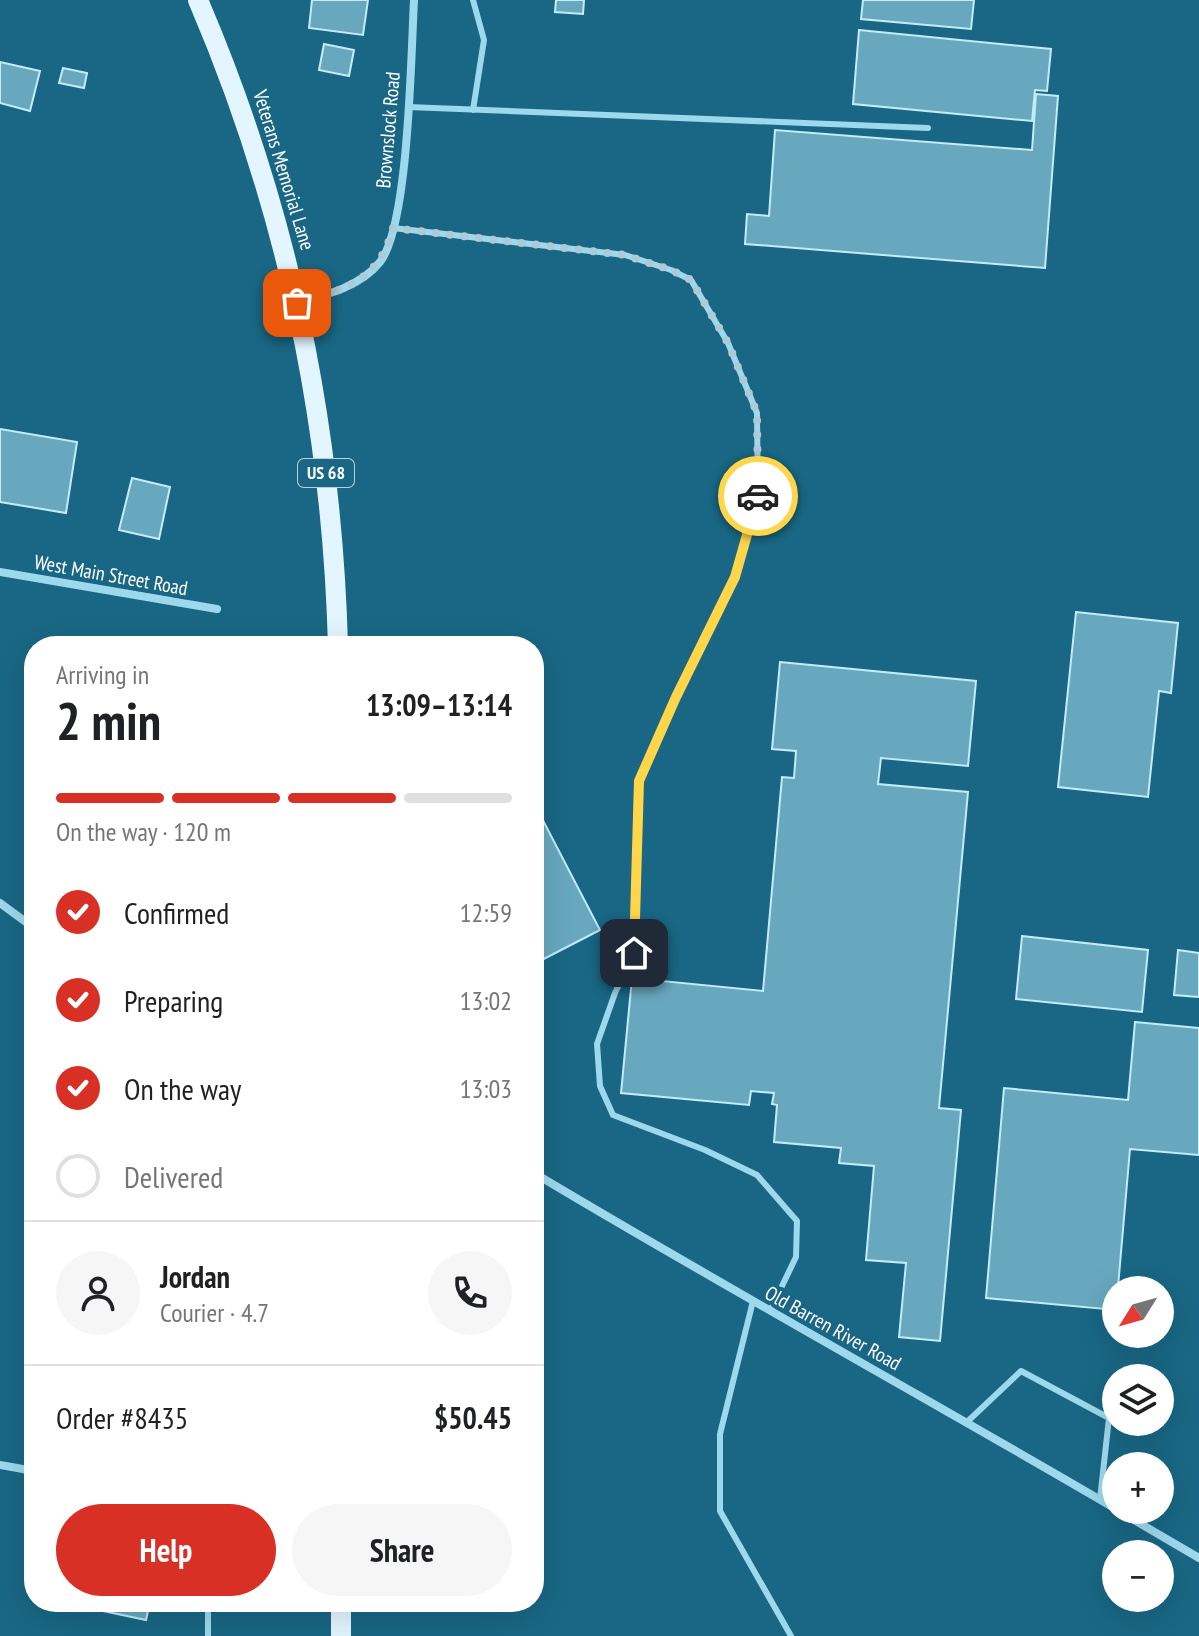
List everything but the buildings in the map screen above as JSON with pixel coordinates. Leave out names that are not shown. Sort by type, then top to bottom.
[{"type":"main road","name":"Veterans Memorial Lane","points":[[198,0],[232,84],[265,183],[297,303],[327,483],[337,636]]},
{"type":"main road","points":[[341,1612],[341,1636]]},
{"type":"street","name":"Brownslock Road","points":[[297,303],[332,293],[371,271],[385,254],[400,190],[414,0]]},
{"type":"street","name":"West Main Street Road","points":[[0,572],[217,609]]},
{"type":"street","points":[[0,903],[24,921]]},
{"type":"street","name":"Old Barren River Road","points":[[544,1179],[1100,1499]]},
{"type":"street","points":[[0,1465],[24,1469]]},
{"type":"street","name":"Old Barren River Road","points":[[1141,1524],[1199,1558]]},
{"type":"lane","points":[[473,0],[484,40],[473,110]]},
{"type":"lane","points":[[408,107],[928,128]]},
{"type":"lane","points":[[393,228],[625,255],[691,280],[728,343],[757,413],[758,503],[735,577],[639,781],[634,953],[615,993],[597,1044],[600,1086],[613,1115],[705,1150],[757,1175],[797,1221],[796,1257],[770,1311]]},
{"type":"lane","points":[[753,1301],[720,1434],[720,1511],[791,1636]]},
{"type":"lane","points":[[967,1422],[1021,1371],[1109,1418],[1100,1499]]},
{"type":"lane","points":[[208,1612],[208,1636]]},
{"type":"way so far","points":[[297,303],[346,287],[371,271],[385,254],[393,228],[625,255],[671,270],[691,280],[728,343],[757,413],[758,496]]},
{"type":"route","points":[[634,953],[639,781],[735,577],[758,496]]}]
